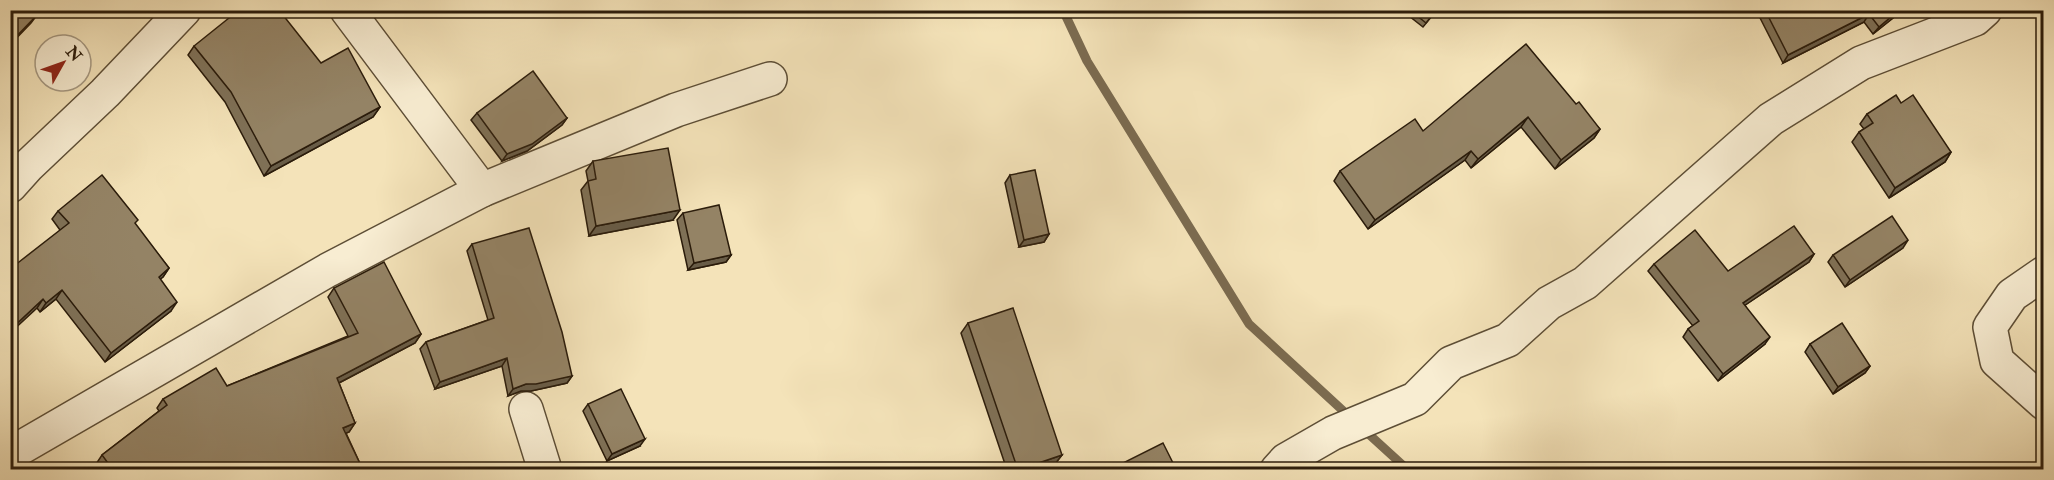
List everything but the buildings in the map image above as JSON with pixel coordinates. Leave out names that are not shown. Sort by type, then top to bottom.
[{"type":"street","points":[[10,186],[105,93],[184,10]]},
{"type":"street","points":[[347,10],[482,190]]},
{"type":"street","points":[[1277,470],[1286,460],[1333,433],[1415,399],[1451,363],[1508,339],[1549,303],[1585,283],[1771,119],[1861,63],[1975,19],[1985,10]]},
{"type":"street","points":[[10,454],[327,270],[482,190],[676,110],[770,80]]},
{"type":"street","points":[[2043,273],[2012,295],[1989,327],[1997,361],[2043,403]]},
{"type":"street","points":[[526,409],[545,470]]},
{"type":"waterway","points":[[1063,10],[1087,61],[1249,324],[1352,419]]},
{"type":"waterway","points":[[1362,428],[1408,470]]}]
